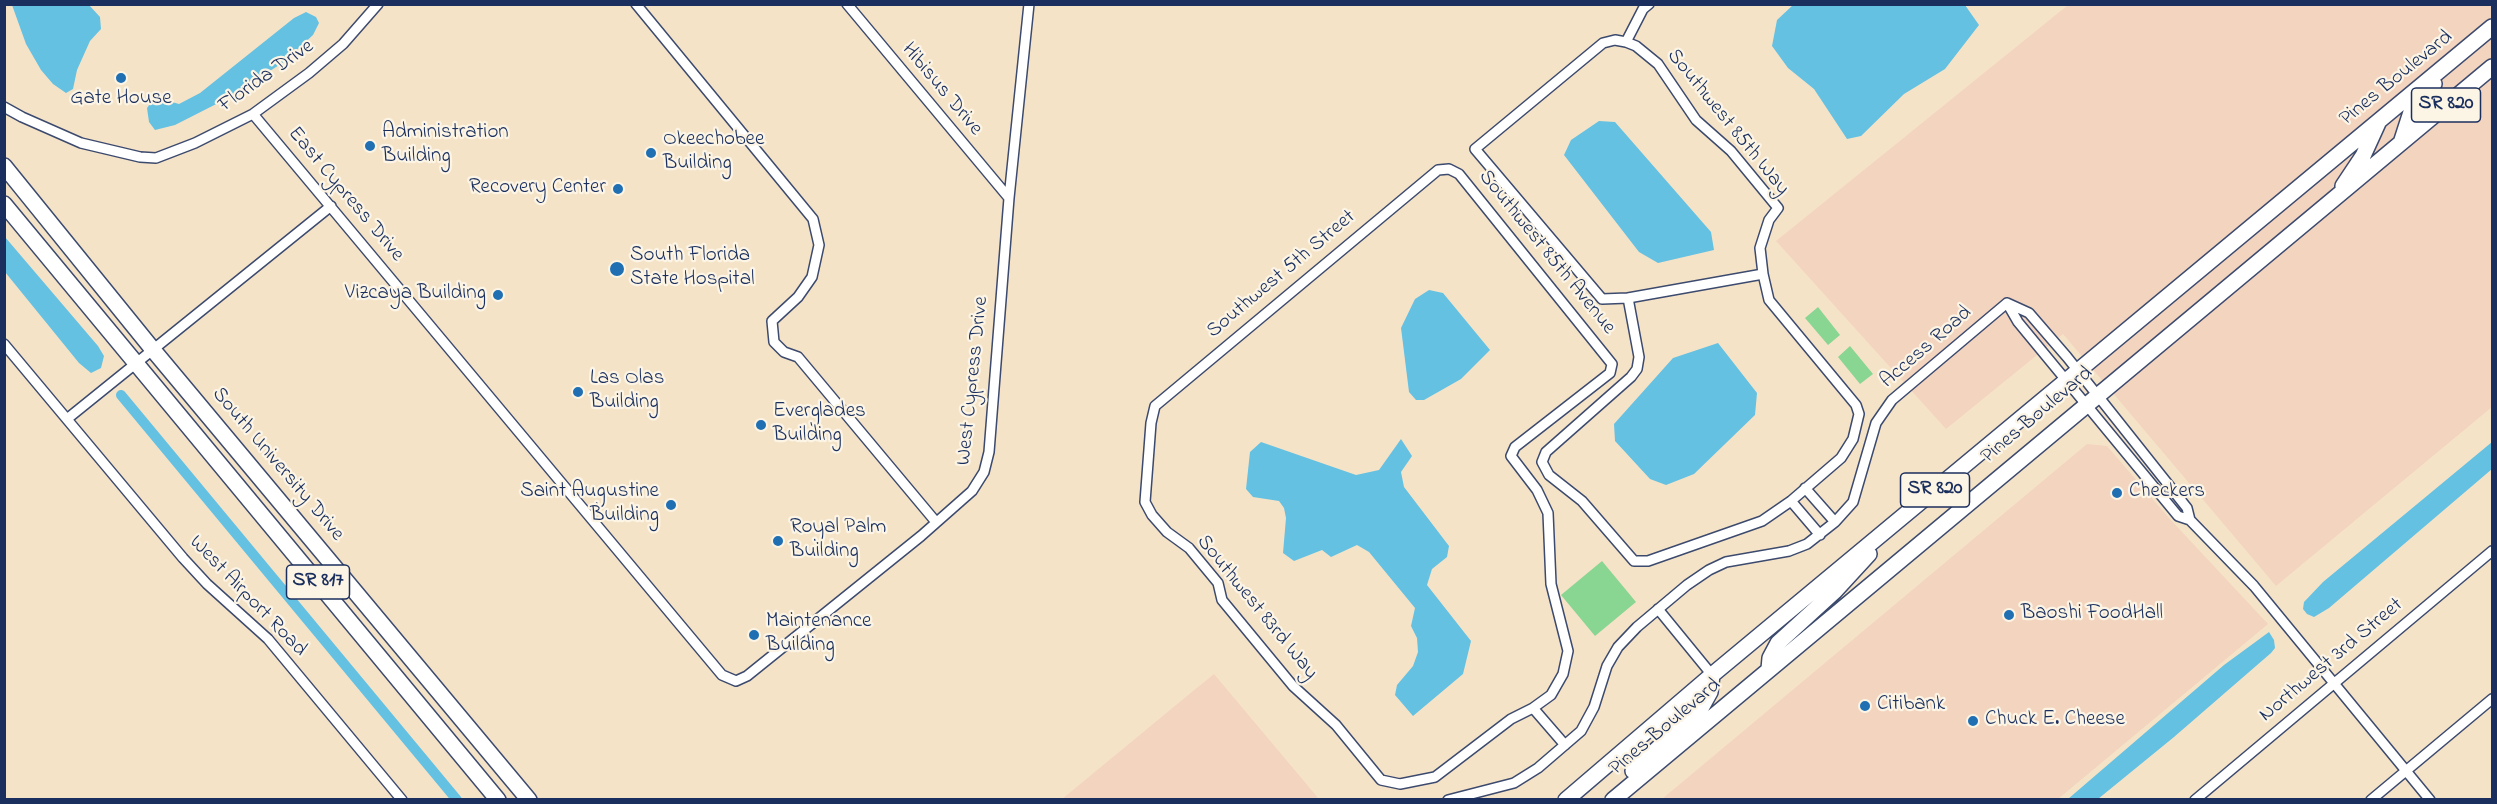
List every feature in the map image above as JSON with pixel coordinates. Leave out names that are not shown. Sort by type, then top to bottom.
[{"type":"main road","name":"Pines Boulevard","points":[[1566,800],[1712,675],[2493,27]]},
{"type":"main road","name":"Pines Boulevard","points":[[1614,800],[2091,399],[2493,67]]},
{"type":"main road","points":[[2401,143],[2411,112],[2434,85],[2439,72]]},
{"type":"main road","points":[[2339,194],[2350,172],[2363,156],[2379,120]]},
{"type":"main road","name":"South University Drive","points":[[4,166],[154,351],[529,800]]},
{"type":"main road","name":"South University Drive","points":[[4,204],[498,800]]},
{"type":"main road","points":[[1769,669],[1770,658],[1778,643],[1869,556],[1877,538]]},
{"type":"main road","points":[[1607,800],[1610,793],[1700,710],[1710,692],[1712,675]]},
{"type":"street","name":"Florida Drive","points":[[4,106],[60,135],[126,154],[156,158],[253,114],[309,73],[343,44],[378,4]]},
{"type":"street","points":[[636,4],[813,219],[819,245],[812,277],[798,297],[772,321],[771,331],[774,342],[784,352],[798,357],[936,522]]},
{"type":"street","name":"Hibisus Drive","points":[[847,4],[1009,198]]},
{"type":"street","name":"West Cypress Drive","points":[[736,681],[747,676],[936,522],[979,483],[989,453],[1009,198],[1029,4]]},
{"type":"street","points":[[1649,4],[1643,9],[1626,42],[1614,40],[1603,43],[1475,149],[1602,299],[1612,301],[1763,274],[1769,300],[1856,405],[1859,414],[1853,439],[1841,458],[1791,501],[1820,535]]},
{"type":"street","name":"Southwest 85th Way","points":[[1626,42],[1636,46],[1658,64],[1696,120],[1731,150],[1778,208],[1769,220],[1760,248],[1763,274]]},
{"type":"street","name":"East Cypress Drive","points":[[253,114],[722,675],[736,681]]},
{"type":"street","name":"Southwest 85th Avenue","points":[[1449,169],[1459,174],[1612,363],[1610,373],[1515,447],[1511,456],[1537,490],[1548,513],[1551,584],[1568,651],[1563,674],[1551,695],[1533,708]]},
{"type":"street","name":"Southwest 5th Street","points":[[1150,423],[1155,406],[1263,314],[1438,170],[1449,169]]},
{"type":"street","points":[[67,419],[331,206]]},
{"type":"street","name":"Southwest 85th Avenue","points":[[1628,298],[1639,357],[1637,369],[1631,377],[1546,452],[1542,462],[1549,475],[1572,491],[1630,557],[1639,563],[1754,525],[1772,516],[1791,501]]},
{"type":"street","name":"Pines Boulevard","points":[[2007,303],[2029,313],[2079,371]]},
{"type":"street","name":"Pines Boulevard","points":[[2007,303],[2018,322],[2067,381]]},
{"type":"street","name":"Access Road","points":[[1448,800],[1514,783],[1539,768],[1587,725],[1607,666],[1618,647],[1658,609],[1709,570],[1726,562],[1789,551],[1807,544],[1820,535],[1853,502],[1876,423],[1892,400],[2007,303]]},
{"type":"street","name":"West Airport Road","points":[[4,344],[183,558],[207,584],[267,639],[402,800]]},
{"type":"street","points":[[2079,371],[2091,399],[2178,516],[2190,520],[2252,584],[2336,682],[2430,800]]},
{"type":"street","points":[[2067,381],[2091,399]]},
{"type":"street","name":"Southwest 83rd Way","points":[[1150,423],[1145,502],[1152,515],[1167,532],[1189,548],[1218,583],[1222,600],[1293,686],[1336,725],[1381,780],[1400,784],[1435,777],[1511,719],[1533,708]]},
{"type":"street","points":[[1804,488],[1834,522]]},
{"type":"street","name":"Northwest 3rd Street","points":[[2195,800],[2493,551]]},
{"type":"street","points":[[1658,609],[1712,675]]},
{"type":"street","points":[[2371,800],[2493,699]]},
{"type":"street","points":[[1533,708],[1565,745]]},
{"type":"shaded area","points":[[2068,5],[2492,5],[2492,407],[2276,586],[2063,334],[1946,429],[1776,241]]},
{"type":"shaded area","points":[[2087,444],[2107,446],[2169,518],[2268,624],[2058,799],[1662,799]]},
{"type":"shaded area","points":[[1214,674],[1319,799],[1062,799],[1193,691]]},
{"type":"green space","points":[[1818,307],[1840,335],[1828,345],[1805,318]]},
{"type":"green space","points":[[1850,346],[1873,374],[1860,384],[1838,357]]},
{"type":"green space","points":[[1602,561],[1636,602],[1595,636],[1561,595]]},
{"type":"water","points":[[12,5],[89,5],[100,17],[101,29],[90,41],[77,70],[73,89],[66,93],[53,84],[41,70],[26,44]]},
{"type":"water","points":[[1793,5],[1965,5],[1979,25],[1945,69],[1904,94],[1861,136],[1847,139],[1814,89],[1788,68],[1772,46],[1777,20]]},
{"type":"water","points":[[306,12],[316,17],[319,23],[313,35],[285,61],[234,95],[175,125],[155,130],[149,122],[147,108],[152,101],[158,98],[179,104],[200,93],[294,18]]},
{"type":"water","points":[[1599,121],[1615,122],[1711,232],[1714,250],[1658,263],[1639,252],[1564,155],[1571,140]]},
{"type":"water","points":[[5,237],[98,346],[104,356],[101,368],[91,373],[79,363],[5,272]]},
{"type":"water","points":[[1429,290],[1443,293],[1490,350],[1461,379],[1424,400],[1416,400],[1409,392],[1401,328],[1415,299]]},
{"type":"water","points":[[1718,343],[1757,393],[1755,415],[1694,474],[1666,485],[1650,479],[1615,441],[1614,424],[1673,358]]},
{"type":"water","points":[[1401,439],[1412,456],[1401,472],[1404,487],[1449,546],[1447,557],[1432,569],[1427,585],[1471,641],[1463,674],[1413,716],[1395,695],[1397,685],[1413,666],[1418,652],[1417,638],[1411,626],[1415,608],[1369,552],[1357,545],[1331,557],[1322,550],[1294,561],[1283,553],[1286,518],[1284,508],[1279,501],[1253,497],[1246,489],[1250,452],[1261,442],[1356,475],[1379,470]]},
{"type":"water","points":[[2492,442],[2492,469],[2329,608],[2314,617],[2307,614],[2303,609],[2304,602],[2323,582]]},
{"type":"water","points":[[2269,632],[2274,640],[2275,648],[2271,653],[2174,737],[2098,799],[2068,799],[2224,665]]},
{"type":"waterway","points":[[121,395],[457,800]]},
{"type":"place","name":"Gate House","points":[[121,78]]},
{"type":"place","name":"Administration Building","points":[[370,146]]},
{"type":"place","name":"Okeechobee Building","points":[[651,153]]},
{"type":"place","name":"Recovery Center","points":[[618,189]]},
{"type":"place","name":"South Florida State Hospital","points":[[617,269]]},
{"type":"place","name":"Vizcaya Building","points":[[498,295]]},
{"type":"place","name":"Las Olas Building","points":[[578,392]]},
{"type":"place","name":"Everglades Building","points":[[761,425]]},
{"type":"place","name":"Checkers","points":[[2117,493]]},
{"type":"place","name":"Saint Augustine Building","points":[[671,505]]},
{"type":"place","name":"Royal Palm Building","points":[[778,541]]},
{"type":"place","name":"Baoshi FoodHall","points":[[2009,615]]},
{"type":"place","name":"Maintenance Building","points":[[754,635]]},
{"type":"place","name":"Citibank","points":[[1865,706]]},
{"type":"place","name":"Chuck E. Cheese","points":[[1973,721]]}]
